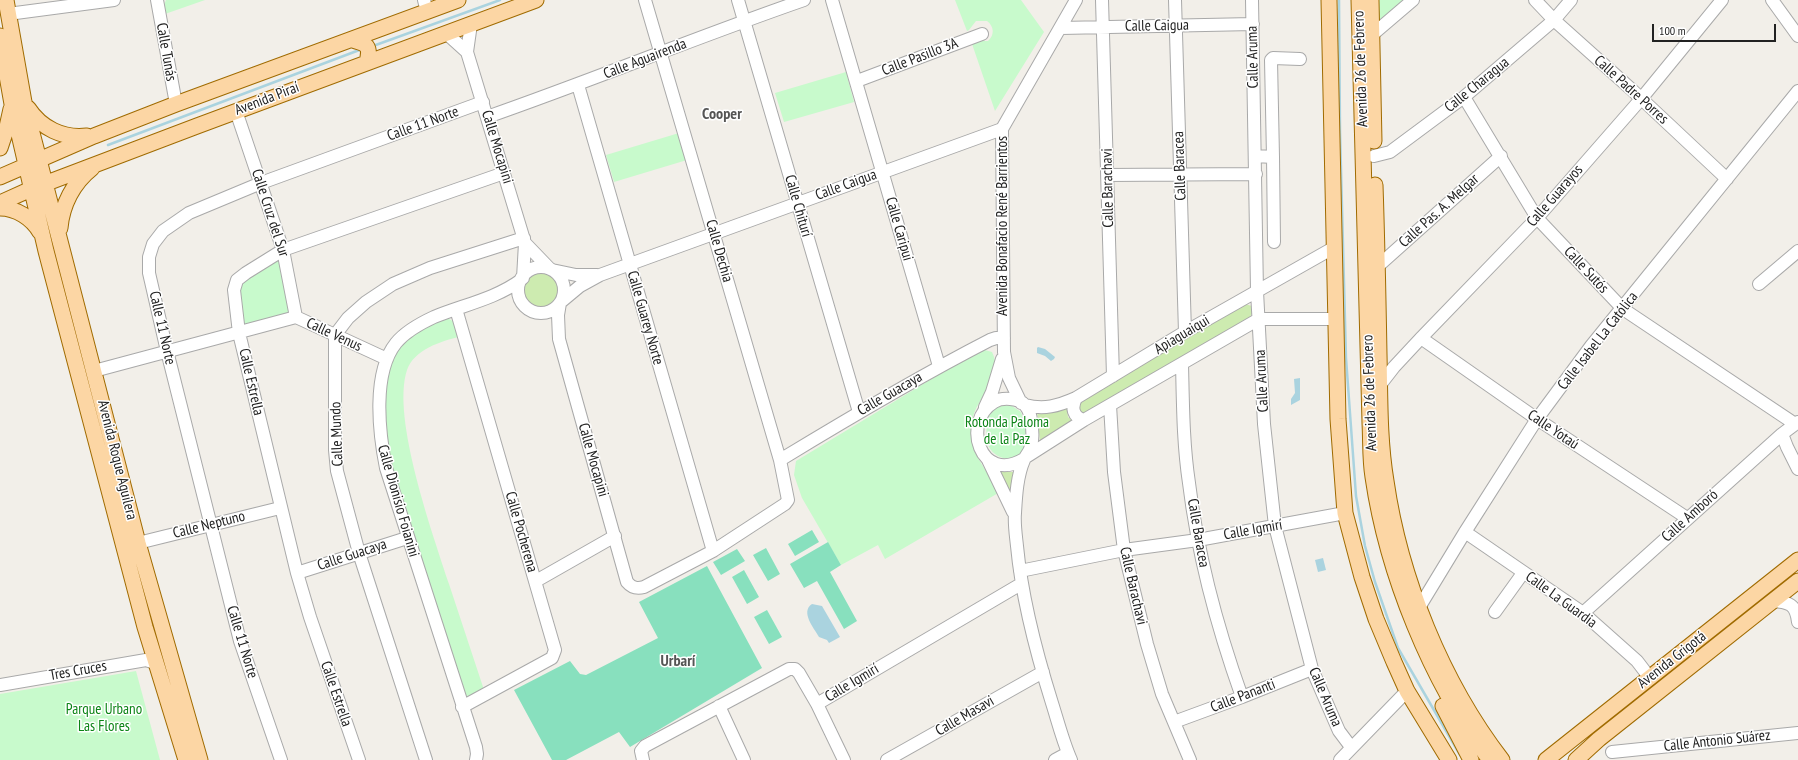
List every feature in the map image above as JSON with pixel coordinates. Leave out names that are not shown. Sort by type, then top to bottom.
[{"type":"main road","name":"Avenida Piraí","points":[[0,177],[94,136],[176,104],[364,37],[426,6],[458,0]]},
{"type":"main road","name":"Avenida Piraí","points":[[0,203],[46,183],[236,111],[375,56],[446,33],[536,0]]},
{"type":"main road","name":"Avenida 26 de Febrero","points":[[1329,0],[1338,419],[1346,513],[1362,577],[1376,619],[1407,691],[1449,760]]},
{"type":"main road","name":"Avenida 26 de Febrero","points":[[1351,0],[1360,412],[1366,487],[1370,516],[1381,558],[1399,611],[1418,657],[1471,760]]},
{"type":"main road","name":"Avenida 26 de Febrero","points":[[1359,0],[1370,423],[1373,476],[1389,552],[1426,652],[1470,732],[1490,760]]},
{"type":"main road","name":"Avenida 26 de Febrero","points":[[1371,0],[1381,423],[1386,480],[1402,556],[1433,640],[1462,698],[1502,760]]},
{"type":"main road","points":[[0,148],[7,127],[18,103],[7,7]]},
{"type":"main road","points":[[0,36],[33,162]]},
{"type":"main road","points":[[364,37],[372,47],[375,56]]},
{"type":"main road","points":[[18,103],[46,127],[61,134],[77,137],[94,136]]},
{"type":"main road","name":"Avenida Roque Aguilera","points":[[33,162],[46,183],[138,543],[200,760]]},
{"type":"main road","name":"Avenida Roque Aguilera","points":[[33,162],[32,189],[44,239],[155,663],[186,760]]},
{"type":"main road","points":[[59,235],[62,215],[69,195],[81,178],[97,164]]},
{"type":"main road","points":[[0,208],[17,212],[28,218],[38,228],[44,239]]},
{"type":"main road","points":[[1366,246],[1376,215]]},
{"type":"main road","name":"Avenida Grigotá","points":[[1546,760],[1798,560]]},
{"type":"main road","name":"Avenida Grigotá","points":[[1576,760],[1596,742],[1798,581]]},
{"type":"main road","points":[[1596,742],[1600,735],[1633,706],[1633,700],[1629,694]]},
{"type":"street","points":[[7,7],[114,0]]},
{"type":"street","name":"Calle Tunás","points":[[157,0],[176,104]]},
{"type":"street","name":"Calle Dechia","points":[[645,0],[780,460],[787,503],[713,551]]},
{"type":"street","name":"Calle Chiturí","points":[[738,0],[796,202],[859,412]]},
{"type":"street","name":"Calle Aguairenda","points":[[487,117],[578,85],[661,52],[804,0]]},
{"type":"street","name":"Calle Caripui","points":[[832,0],[857,81],[939,366]]},
{"type":"street","name":"Avenida Bonafacio René Barrientos","points":[[1023,404],[1009,378],[1004,352],[1002,129],[1076,0]]},
{"type":"street","name":"Calle Barachavi","points":[[1102,0],[1108,175],[1112,376]]},
{"type":"street","name":"Calle Baracea","points":[[1175,0],[1185,332]]},
{"type":"street","name":"Calle Aruma","points":[[1252,0],[1257,291],[1264,424],[1275,526],[1312,669],[1339,731],[1351,747]]},
{"type":"street","points":[[1372,35],[1413,0]]},
{"type":"street","name":"Calle Padre Porres","points":[[1535,0],[1554,20],[1727,179]]},
{"type":"street","name":"Calle Charagua","points":[[1374,156],[1390,152],[1464,97],[1554,20],[1571,0]]},
{"type":"street","name":"Calle Guarayos","points":[[1380,386],[1394,367],[1421,338],[1537,218],[1641,99],[1722,0]]},
{"type":"street","points":[[1772,0],[1798,36]]},
{"type":"street","name":"Calle Mocapini","points":[[471,24],[467,52],[524,240],[522,279]]},
{"type":"street","name":"Calle Caigua","points":[[1060,28],[1252,24]]},
{"type":"street","points":[[446,33],[467,52]]},
{"type":"street","name":"Calle Pasillo 3A","points":[[857,81],[982,34]]},
{"type":"street","points":[[1274,242],[1271,60],[1273,58],[1300,59]]},
{"type":"street","name":"Calle Guarey Norte","points":[[578,85],[713,551]]},
{"type":"street","name":"Calle Isabel La Católica","points":[[1420,606],[1537,419],[1591,346],[1623,309],[1798,91]]},
{"type":"street","name":"Calle Sutós","points":[[1464,97],[1537,218],[1623,309],[1796,423]]},
{"type":"street","name":"Calle 11 Norte","points":[[281,760],[240,641],[167,351],[149,273],[148,257],[153,244],[163,232],[189,213],[261,183],[483,102]]},
{"type":"street","name":"Calle Cruz del Sur","points":[[236,111],[283,250],[296,317]]},
{"type":"street","name":"Calle Caigua","points":[[561,302],[580,286],[600,275],[714,234],[796,202],[1002,129]]},
{"type":"street","points":[[1255,156],[1273,157]]},
{"type":"street","name":"Calle Pas. A. Melgar","points":[[1377,267],[1500,156]]},
{"type":"street","name":"Calle Estrella","points":[[359,760],[310,618],[297,573],[280,508],[239,333],[234,290],[237,280],[283,250],[504,173]]},
{"type":"street","points":[[1108,175],[1256,174]]},
{"type":"street","points":[[335,335],[348,318],[366,302],[393,284],[430,268],[524,240]]},
{"type":"street","name":"Calle Mocapini","points":[[524,240],[551,270]]},
{"type":"street","name":"Apiaguaiqui","points":[[1023,404],[1037,408],[1048,408],[1062,405],[1076,398],[1185,332],[1335,247]]},
{"type":"street","points":[[1760,284],[1798,251]]},
{"type":"street","points":[[543,268],[551,270],[558,275],[564,287],[561,302],[549,312],[529,309],[519,293],[522,279],[528,272],[535,269],[543,268]]},
{"type":"street","name":"Calle Caigua","points":[[551,270],[576,275],[600,275]]},
{"type":"street","name":"Calle Dionisio Foianini","points":[[476,760],[476,747],[407,538],[386,468],[379,421],[380,400],[387,359],[396,343],[412,328],[433,317],[492,296],[522,279]]},
{"type":"street","name":"Calle Dionisio Foianini","points":[[492,296],[510,296],[518,300],[529,309]]},
{"type":"street","name":"Calle Mocapini","points":[[559,339],[558,315],[561,302]]},
{"type":"street","name":"Calle Pocherena","points":[[456,309],[555,650],[552,658],[462,707]]},
{"type":"street","name":"Calle Mocapini","points":[[529,309],[545,318],[559,339],[627,582],[634,588],[644,587],[713,551]]},
{"type":"street","name":"Calle Venus","points":[[94,371],[296,317],[387,359]]},
{"type":"street","points":[[1259,319],[1335,319]]},
{"type":"street","name":"Apiaguaiqui","points":[[1025,458],[1084,420],[1259,319]]},
{"type":"street","name":"Calle Mundo","points":[[335,335],[335,450],[337,471],[359,553],[426,760]]},
{"type":"street","name":"Calle Guacaya","points":[[780,460],[939,366],[990,340],[1004,338]]},
{"type":"street","name":"Calle Yotaú","points":[[1421,338],[1537,419],[1687,518]]},
{"type":"street","name":"Avenida Bonafacio René Barrientos","points":[[983,412],[992,392],[1004,352]]},
{"type":"street","name":"Calle Baracea","points":[[1182,364],[1183,423],[1188,474],[1198,540],[1209,593],[1224,646],[1242,698]]},
{"type":"street","points":[[1076,398],[1073,412],[1076,416],[1084,420]]},
{"type":"street","points":[[1015,515],[988,460],[982,451],[978,440],[978,427],[983,412],[995,401],[1005,399],[1023,404],[1030,418],[1032,433],[1030,450],[1025,458],[1019,477],[1015,515],[1021,584],[1042,672],[1070,756],[1055,760]]},
{"type":"street","name":"Calle Barachavi","points":[[1110,405],[1114,472],[1124,550],[1147,644],[1162,694],[1190,760]]},
{"type":"street","name":"Calle Amboró","points":[[1584,614],[1687,518],[1796,423]]},
{"type":"street","points":[[1782,434],[1786,448],[1798,469]]},
{"type":"street","points":[[988,460],[998,465],[1009,465],[1025,458]]},
{"type":"street","name":"Calle Neptuno","points":[[138,543],[280,508]]},
{"type":"street","name":"Calle Igmirí","points":[[1020,571],[1124,550],[1198,540],[1346,513]]},
{"type":"street","name":"Calle La Guardia","points":[[1465,532],[1584,614],[1638,661],[1650,678]]},
{"type":"street","points":[[536,581],[615,536]]},
{"type":"street","name":"Calle Guacaya","points":[[297,573],[407,538]]},
{"type":"street","points":[[1494,612],[1523,573]]},
{"type":"street","name":"Calle Igmirí","points":[[643,760],[641,750],[644,746],[789,669],[795,669],[799,673],[817,704],[1021,584]]},
{"type":"street","points":[[1772,601],[1783,602],[1793,607],[1797,612],[1798,622]]},
{"type":"street","name":"Tres Cruces","points":[[0,684],[146,660],[155,663]]},
{"type":"street","name":"Calle Pananti","points":[[1174,722],[1242,698],[1312,669]]},
{"type":"street","name":"Calle Masavi","points":[[887,760],[1042,672]]},
{"type":"street","points":[[1340,760],[1407,691]]},
{"type":"street","points":[[817,704],[844,760]]},
{"type":"street","points":[[719,706],[744,760]]},
{"type":"street","name":"Calle Antonio Suárez","points":[[1615,756],[1798,733]]},
{"type":"street","points":[[1596,742],[1615,756]]},
{"type":"green space","points":[[166,0],[205,0],[165,14],[164,5]]},
{"type":"green space","points":[[955,0],[1021,0],[1044,32],[995,111],[971,41],[988,41],[993,33],[991,25],[987,21],[976,21],[967,31]]},
{"type":"green space","points":[[1375,0],[1408,0],[1380,21],[1377,20]]},
{"type":"green space","points":[[846,72],[854,102],[784,122],[775,93]]},
{"type":"green space","points":[[679,133],[687,160],[614,182],[606,155]]},
{"type":"green space","points":[[280,257],[290,313],[243,327],[239,288],[242,282]]},
{"type":"green space","points":[[544,271],[553,276],[557,282],[557,296],[553,302],[544,307],[536,307],[527,302],[523,296],[522,285],[527,276],[533,272]]},
{"type":"green space","points":[[1245,304],[1252,306],[1252,313],[1249,319],[1086,415],[1080,414],[1078,405],[1080,402]]},
{"type":"green space","points":[[447,318],[455,322],[459,337],[436,344],[422,352],[411,363],[407,370],[404,391],[405,417],[409,446],[424,507],[485,693],[469,697],[466,695],[401,499],[394,476],[385,428],[384,404],[387,369],[394,354],[406,340],[421,330]]},
{"type":"green space","points":[[981,349],[992,352],[995,360],[995,368],[991,383],[978,404],[974,415],[971,426],[971,438],[976,454],[1000,492],[885,559],[878,545],[841,565],[802,498],[794,475],[796,461]]},
{"type":"green space","name":"Rotonda Paloma de la Paz","points":[[1005,405],[1012,406],[1021,412],[1026,433],[1026,441],[1022,451],[1014,457],[1008,458],[997,456],[993,452],[988,445],[986,435],[990,413],[998,407]]},
{"type":"green space","points":[[1067,408],[1068,417],[1074,422],[1040,442],[1037,411],[1054,412]]},
{"type":"green space","points":[[1000,472],[1016,472],[1012,489],[1008,489]]},
{"type":"green space","points":[[812,530],[819,542],[795,556],[788,544]]},
{"type":"green space","points":[[828,542],[841,565],[830,572],[857,621],[844,629],[817,581],[804,588],[790,564]]},
{"type":"green space","points":[[766,548],[780,574],[768,581],[753,555]]},
{"type":"green space","points":[[737,549],[745,561],[721,575],[713,562]]},
{"type":"green space","points":[[707,566],[762,668],[630,747],[619,732],[566,760],[552,760],[514,690],[570,661],[580,674],[586,675],[658,638],[639,602]]},
{"type":"green space","points":[[744,570],[759,597],[747,604],[732,577]]},
{"type":"green space","points":[[767,610],[782,637],[769,644],[754,617]]},
{"type":"green space","name":"Parque Urbano Las Flores","points":[[136,671],[160,760],[0,760],[0,694]]},
{"type":"water","points":[[1038,347],[1045,349],[1055,357],[1054,359],[1051,361],[1045,356],[1037,353]]},
{"type":"water","points":[[1300,378],[1300,400],[1291,405],[1291,399],[1295,393],[1294,379]]},
{"type":"water","points":[[1323,558],[1326,570],[1318,572],[1315,560]]},
{"type":"water","points":[[812,604],[822,606],[840,637],[829,643],[827,640],[819,637],[811,625],[808,616],[807,611]]},
{"type":"waterway","points":[[373,46],[500,0]]},
{"type":"waterway","points":[[1339,0],[1340,132],[1346,358],[1356,496],[1365,546],[1375,582],[1398,648],[1460,755]]},
{"type":"waterway","points":[[108,145],[362,49]]},
{"type":"district","name":"Cooper","points":[[722,114]]},
{"type":"district","name":"Urbarí","points":[[678,661]]}]
